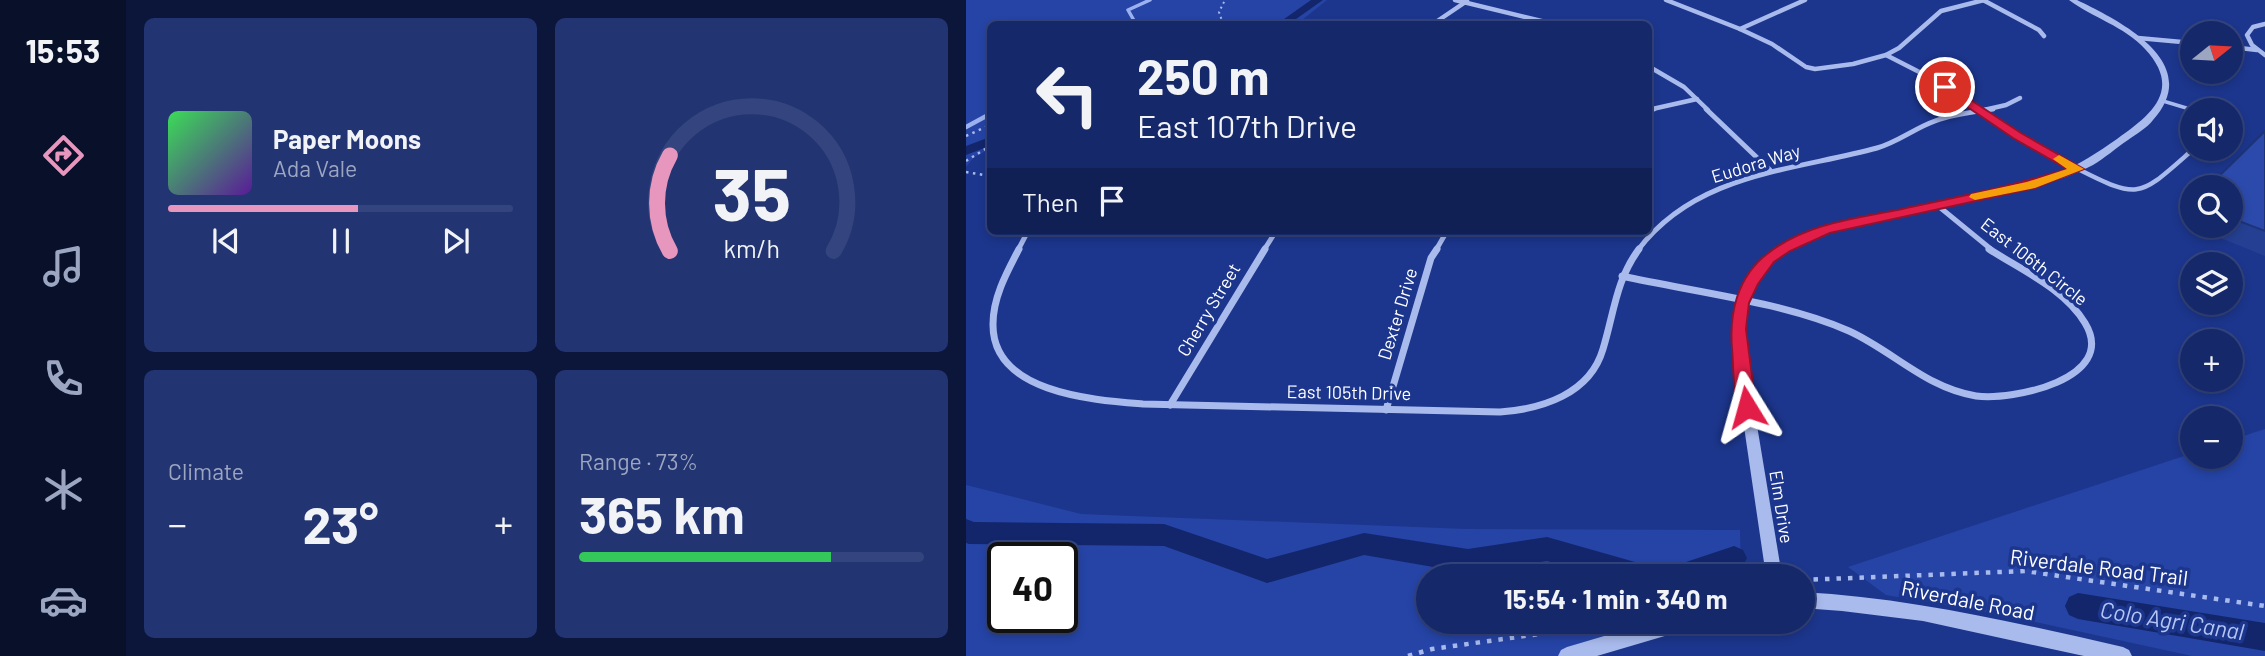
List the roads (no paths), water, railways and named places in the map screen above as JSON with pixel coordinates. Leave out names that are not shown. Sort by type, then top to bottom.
[{"type":"street","points":[[1455,0],[1543,21]]},
{"type":"street","points":[[1666,0],[1740,29],[1772,44],[1802,64],[1820,69],[1886,55],[1899,48],[1941,11],[1984,0],[2039,30],[2044,36]]},
{"type":"street","points":[[1740,29],[1805,0]]},
{"type":"street","points":[[2072,0],[2116,22],[2138,38],[2160,63],[2165,75],[2167,91],[2163,101]]},
{"type":"street","points":[[1438,21],[1468,1]]},
{"type":"street","points":[[2265,24],[2253,27],[2247,36],[2257,50],[2265,55]]},
{"type":"street","points":[[2138,38],[2180,42]]},
{"type":"street","points":[[2244,48],[2257,50]]},
{"type":"street","points":[[1886,55],[1931,78],[1978,110],[2078,169]]},
{"type":"street","points":[[1652,67],[1674,79],[1770,170]]},
{"type":"street","name":"Eudora Way","points":[[1652,234],[1669,218],[1706,194],[1770,170],[1879,147],[1930,122],[2008,104],[2020,98]]},
{"type":"street","points":[[1652,109],[1697,100]]},
{"type":"street","name":"Elm Drive","points":[[1772,564],[1740,359],[1738,329],[1742,303],[1751,282],[1769,259],[1794,242],[1826,229],[2030,185],[2078,169],[2149,120],[2163,101]]},
{"type":"street","name":"East 106th Circle","points":[[1622,276],[1833,324],[1881,348],[1928,382],[1961,395],[1986,398],[2014,395],[2064,379],[2081,368],[2092,347],[2081,317],[2065,302],[1988,248],[1937,205]]},
{"type":"street","name":"East 105th Drive","points":[[1026,235],[991,318],[992,333],[999,354],[1008,365],[1028,380],[1082,396],[1170,405],[1527,410]]},
{"type":"street","name":"Cherry Street","points":[[1170,405],[1274,235]]},
{"type":"street","name":"Dexter Drive","points":[[1385,410],[1431,258],[1445,235]]},
{"type":"street","name":"Eudora Way","points":[[1527,410],[1565,395],[1592,372],[1603,350],[1622,276],[1651,235]]},
{"type":"street","name":"Riverdale Road","points":[[1815,600],[1902,610],[2123,656]]},
{"type":"street","points":[[1567,656],[1641,634]]},
{"type":"lane","points":[[2163,101],[2180,106]]},
{"type":"lane","points":[[2078,169],[2124,193],[2138,193],[2147,189],[2180,161]]},
{"type":"waterway","points":[[1134,21],[1128,10],[1150,0]]},
{"type":"waterway","name":"Colo Agri Canal","points":[[1286,21],[1318,0]]},
{"type":"waterway","points":[[966,127],[987,116]]},
{"type":"waterway","name":"Colo Agri Canal","points":[[966,151],[987,142]]},
{"type":"waterway","name":"Colo Agri Canal","points":[[966,530],[969,533],[1164,535],[1267,571],[1364,544],[1468,561],[1547,549],[1600,564]]},
{"type":"waterway","name":"Colo Agri Canal","points":[[1716,564],[1734,558]]},
{"type":"waterway","name":"Colo Agri Canal","points":[[2078,606],[2265,637]]}]
